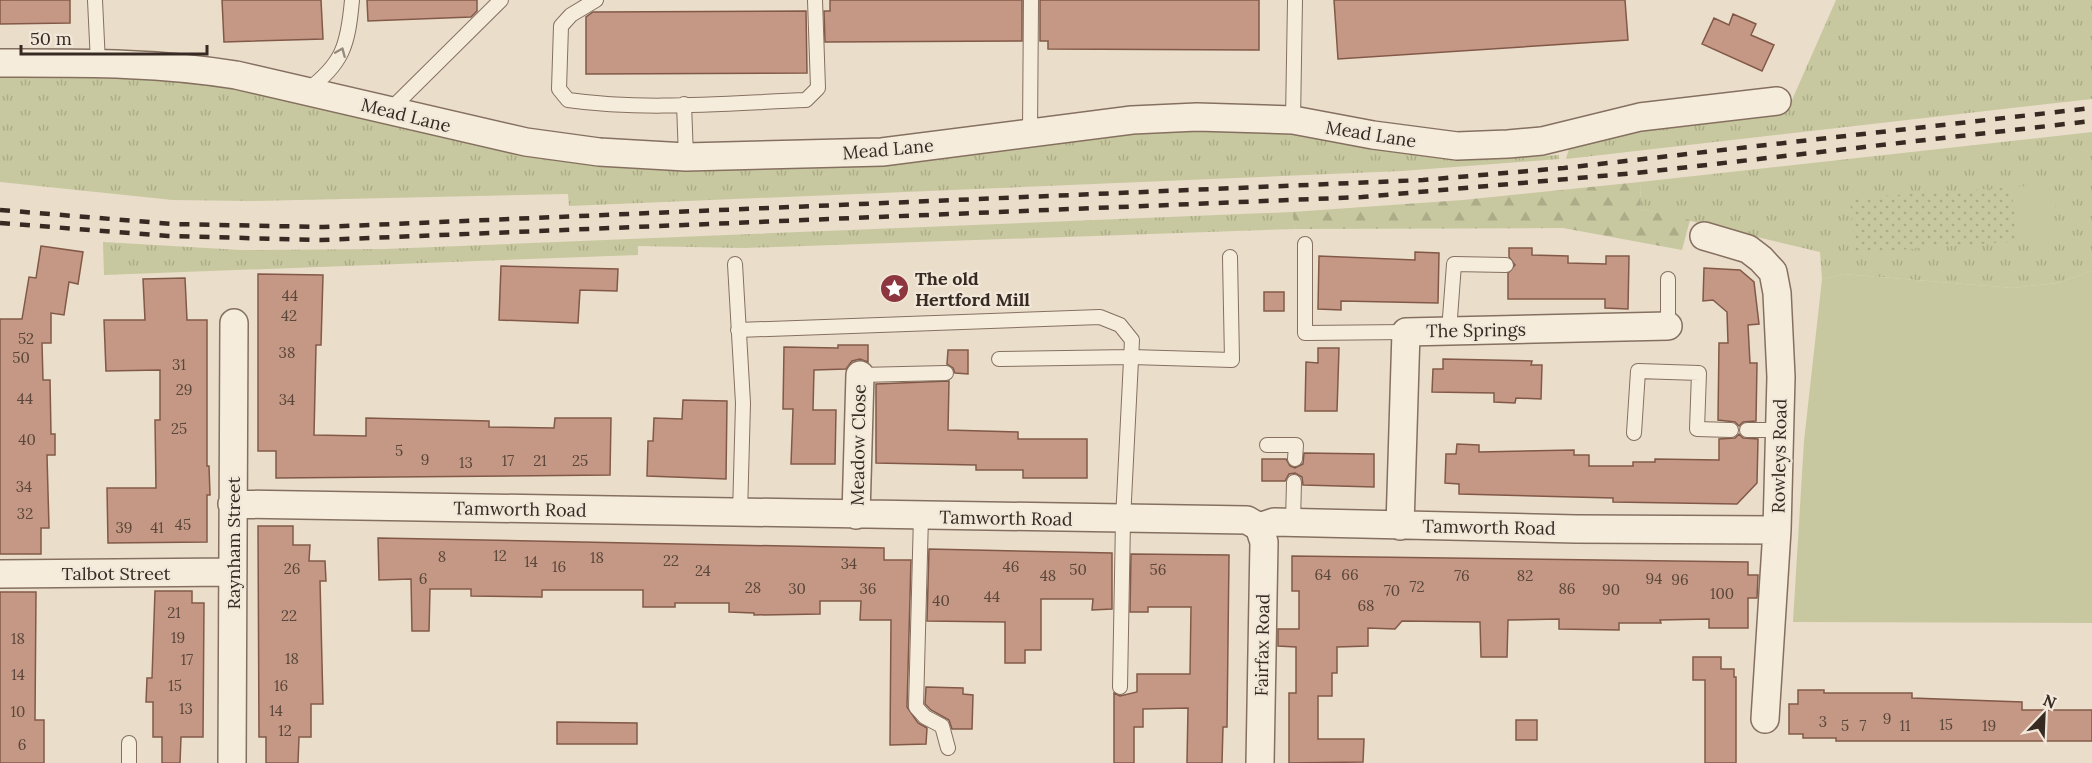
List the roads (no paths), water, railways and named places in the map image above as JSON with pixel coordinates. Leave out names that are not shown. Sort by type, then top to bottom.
[{"type":"street","name":"Mead Lane","points":[[0,63],[98,63],[195,69],[306,91],[526,142],[599,152],[686,158],[882,152],[1132,120],[1186,118],[1248,117],[1293,120],[1417,142],[1457,146],[1508,144],[1542,141],[1640,117],[1778,101]]},
{"type":"street","name":"Rowleys Road","points":[[1704,236],[1748,249],[1773,272],[1777,293],[1781,377],[1777,530],[1765,719]]},
{"type":"street","name":"Raynham Street","points":[[232,763],[234,323]]},
{"type":"street","name":"The Springs","points":[[1400,525],[1406,332],[1668,326]]},
{"type":"street","name":"Meadow Close","points":[[856,514],[860,375]]},
{"type":"street","name":"Tamworth Road","points":[[232,504],[740,514],[1247,520],[1259,527],[1274,522],[1293,522],[1777,530]]},
{"type":"street","name":"Fairfax Road","points":[[1259,527],[1264,542],[1260,763]]},
{"type":"street","name":"Talbot Street","points":[[0,574],[233,572]]},
{"type":"lane","points":[[95,0],[98,63]]},
{"type":"lane","points":[[306,91],[329,74],[340,56],[349,29],[352,0]]},
{"type":"lane","points":[[389,111],[501,0]]},
{"type":"lane","points":[[596,0],[571,15],[561,26],[559,89],[568,100],[594,104],[806,100],[818,88],[815,0]]},
{"type":"lane","points":[[1030,132],[1031,0]]},
{"type":"lane","points":[[1293,120],[1295,0]]},
{"type":"lane","points":[[684,104],[686,158]]},
{"type":"lane","points":[[1305,244],[1305,333],[1406,332]]},
{"type":"lane","points":[[999,359],[1131,357],[1232,360],[1230,257]]},
{"type":"lane","points":[[735,264],[743,403],[740,514]]},
{"type":"lane","points":[[1449,331],[1454,264],[1506,265]]},
{"type":"lane","points":[[1668,279],[1668,326]]},
{"type":"lane","points":[[738,330],[1100,317],[1120,325],[1132,340],[1123,520],[1120,687]]},
{"type":"lane","points":[[1634,433],[1638,371],[1699,373],[1697,429],[1731,430]]},
{"type":"lane","points":[[860,375],[946,373]]},
{"type":"lane","points":[[1747,430],[1779,430]]},
{"type":"lane","points":[[1268,445],[1296,446],[1295,459]]},
{"type":"lane","points":[[1293,522],[1294,482]]},
{"type":"lane","points":[[921,516],[916,707],[925,717],[942,726],[948,748]]},
{"type":"lane","points":[[129,743],[129,763]]},
{"type":"railway","points":[[0,210],[173,224],[323,227],[1423,180],[1564,168],[2092,108]]},
{"type":"railway","points":[[0,223],[168,236],[321,240],[1362,197],[1636,173],[2092,121]]},
{"type":"place","name":"The old Hertford Mill","points":[[894,288]]}]
